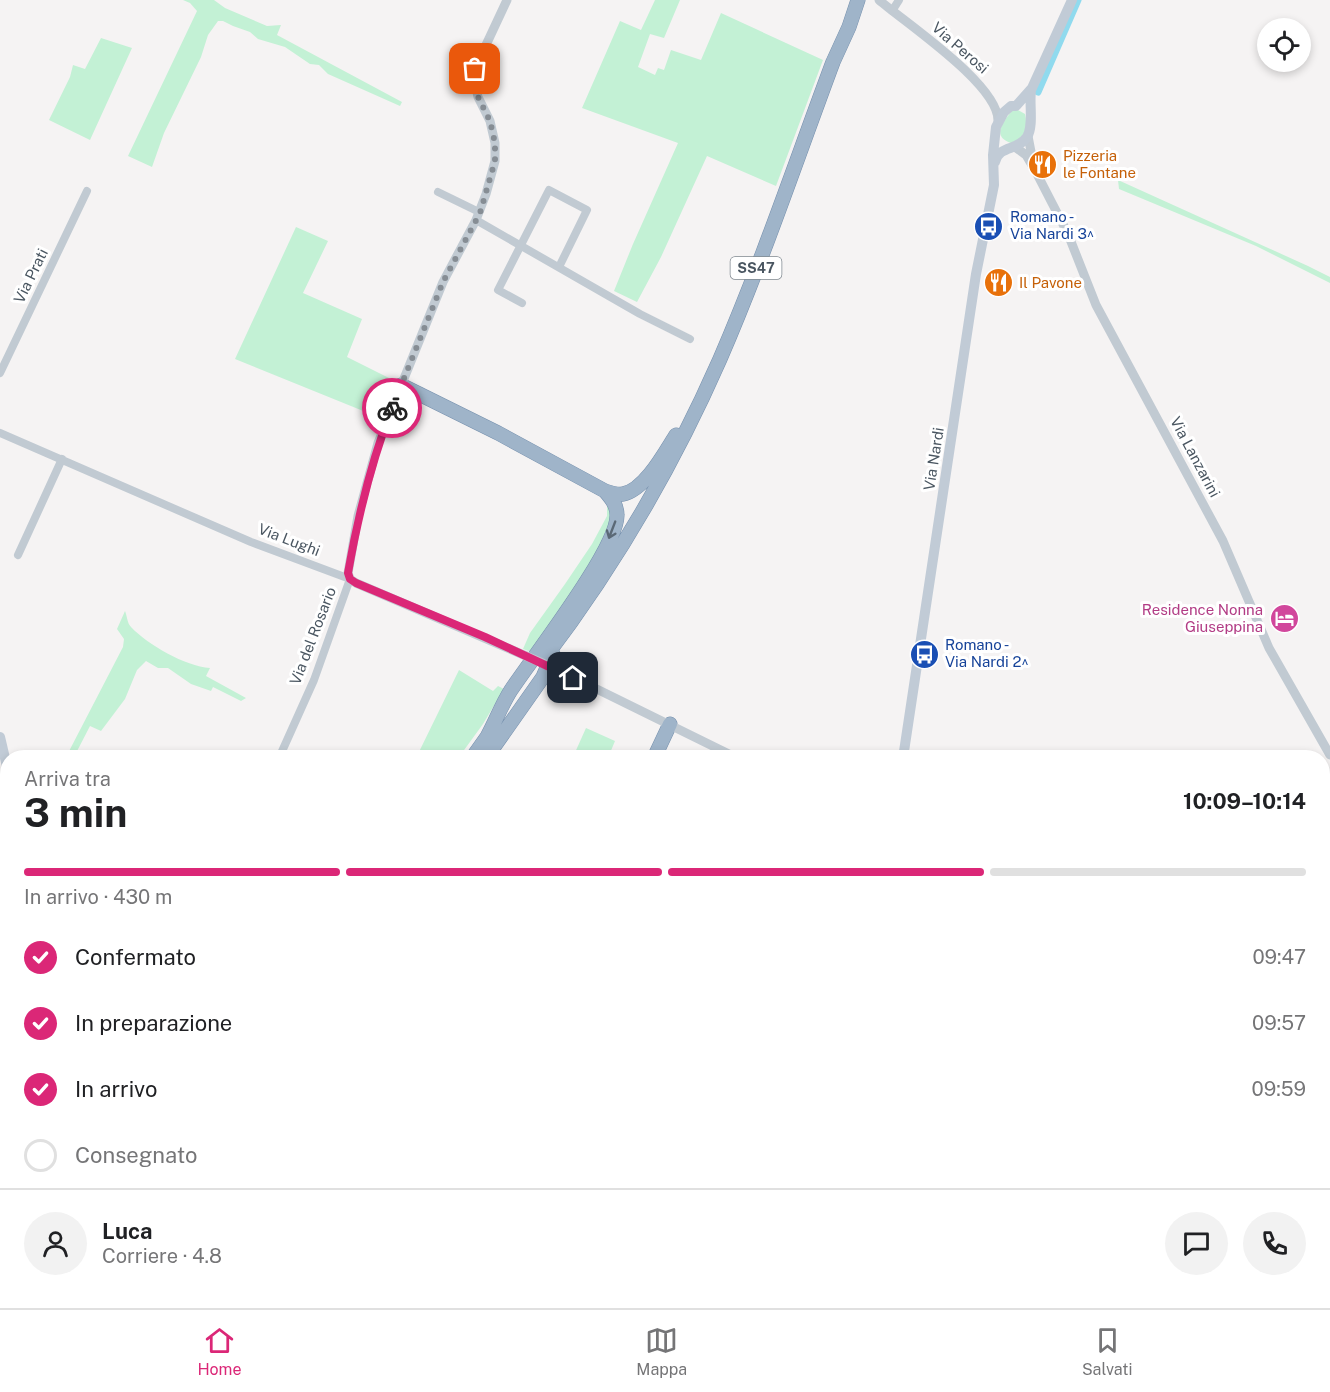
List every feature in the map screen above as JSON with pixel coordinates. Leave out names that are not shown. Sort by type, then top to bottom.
[{"type":"highway","name":"SS47","points":[[478,750],[545,665],[636,524],[680,445],[736,321],[832,62],[850,0]]},
{"type":"highway","name":"SS47","points":[[832,62],[849,27],[858,0]]},
{"type":"highway","points":[[401,385],[498,433],[605,491],[617,495],[626,494],[644,480],[700,402]]},
{"type":"highway","points":[[488,735],[509,692],[593,570],[614,530],[617,516],[615,506],[605,491]]},
{"type":"highway","points":[[492,750],[543,677],[559,640]]},
{"type":"highway","points":[[658,750],[670,724]]},
{"type":"main road","points":[[994,165],[996,156],[1003,150],[1013,147],[1028,136],[1031,123],[1029,114],[1032,88],[1072,0]]},
{"type":"main road","points":[[998,121],[1004,112],[1032,88]]},
{"type":"main road","points":[[1013,106],[1024,108],[1029,114]]},
{"type":"main road","name":"Via Nardi","points":[[904,750],[976,274],[993,195],[998,121]]},
{"type":"main road","points":[[997,135],[1000,142],[1013,147]]},
{"type":"street","name":"Via del Rosario","points":[[283,750],[314,680],[340,612],[350,579],[348,573],[358,516],[378,443],[443,282],[478,216],[495,161],[495,143],[490,121],[478,97],[474,78],[479,60],[507,0]]},
{"type":"street","name":"Via Perosi","points":[[879,0],[966,72],[988,95]]},
{"type":"street","points":[[892,11],[899,0]]},
{"type":"street","points":[[988,95],[1001,105],[1013,106]]},
{"type":"street","points":[[988,95],[996,106],[998,121]]},
{"type":"street","name":"Via Lanzarini","points":[[1028,136],[1036,172]]},
{"type":"street","name":"Via Lanzarini","points":[[1013,147],[1026,155],[1036,172],[1068,234],[1096,305],[1223,541],[1269,648],[1327,750]]},
{"type":"street","points":[[522,303],[498,290],[549,190],[587,210],[559,267]]},
{"type":"street","name":"Via Prati","points":[[0,374],[87,191]]},
{"type":"street","points":[[438,192],[521,245],[640,314],[690,339]]},
{"type":"street","name":"Via Lughi","points":[[0,433],[251,542],[350,579],[545,665],[721,750]]},
{"type":"street","points":[[18,555],[62,459]]},
{"type":"green space","points":[[183,0],[214,0],[225,8],[267,26],[281,25],[277,35],[402,102],[400,106],[328,74],[319,65],[310,64],[285,47],[258,39],[250,32],[218,21],[208,35],[201,57],[164,133],[152,167],[128,156],[197,11],[190,3]]},
{"type":"green space","points":[[655,0],[680,0],[664,38],[650,34],[638,67],[655,75],[658,68],[664,70],[671,50],[701,60],[721,13],[823,60],[776,186],[707,156],[661,257],[637,302],[614,291],[678,143],[582,108],[620,21],[641,30]]},
{"type":"green space","points":[[101,38],[132,48],[90,140],[49,120],[70,77],[73,65],[85,69]]},
{"type":"green space","points":[[1013,110],[1025,114],[1026,123],[1020,139],[1011,143],[1001,137],[1000,133],[1003,124]]},
{"type":"green space","points":[[1118,180],[1308,266],[1330,277],[1330,283],[1256,246],[1119,189]]},
{"type":"green space","points":[[296,227],[328,241],[303,293],[362,319],[347,357],[397,382],[383,419],[235,359]]},
{"type":"green space","points":[[608,495],[612,521],[590,566],[531,652],[523,649],[530,633],[592,544],[607,516],[604,497]]},
{"type":"green space","points":[[125,611],[130,625],[147,641],[178,659],[210,668],[206,676],[246,698],[241,701],[213,687],[211,691],[191,684],[168,668],[158,668],[146,661],[137,670],[125,699],[101,731],[90,726],[78,750],[70,750],[123,647],[124,639],[117,629]]},
{"type":"green space","points":[[459,670],[493,691],[498,686],[504,689],[464,750],[420,750]]},
{"type":"green space","points":[[586,728],[615,741],[611,750],[576,750]]},
{"type":"waterway","points":[[1038,92],[1078,0]]},
{"type":"way so far","points":[[392,408],[443,282],[480,213],[495,161],[495,143],[490,121],[478,97],[474,78],[475,69]]},
{"type":"place","name":"Pizzeria le Fontane","points":[[1042,165]]},
{"type":"place","name":"Romano - Via Nardi 3^","points":[[989,226]]},
{"type":"place","name":"Il Pavone","points":[[998,283]]},
{"type":"place","name":"Residence Nonna Giuseppina","points":[[1284,619]]},
{"type":"place","name":"Romano - Via Nardi 2^","points":[[924,654]]},
{"type":"route","points":[[392,408],[378,443],[358,516],[348,573],[350,579],[573,678]]}]
